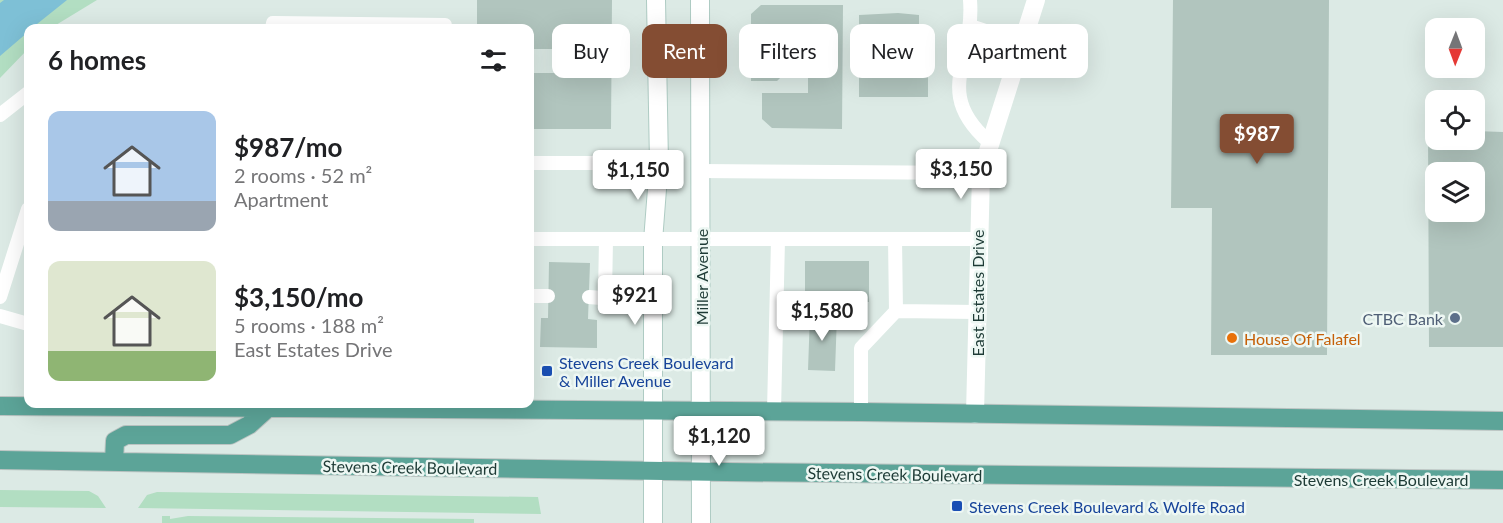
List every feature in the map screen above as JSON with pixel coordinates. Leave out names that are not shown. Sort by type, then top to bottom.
[{"type":"main road","points":[[653,523],[653,241],[659,163],[656,0]]},
{"type":"main road","name":"Miller Avenue","points":[[700,0],[700,523]]},
{"type":"main road","name":"East Estates Drive","points":[[1028,24],[1036,0]]},
{"type":"main road","name":"East Estates Drive","points":[[975,414],[977,239],[981,173],[988,142],[1010,78]]},
{"type":"main road","points":[[0,406],[24,406]]},
{"type":"main road","points":[[534,407],[653,411],[1503,421]]},
{"type":"main road","points":[[114,461],[115,441],[126,435],[230,435],[249,425],[266,408]]},
{"type":"main road","name":"Stevens Creek Boulevard","points":[[0,460],[701,472],[1503,480]]},
{"type":"lane","points":[[970,0],[970,24]]},
{"type":"lane","points":[[273,24],[359,24]]},
{"type":"lane","points":[[960,78],[958,87],[962,108],[970,126],[988,142]]},
{"type":"lane","points":[[0,115],[24,96]]},
{"type":"lane","points":[[534,163],[659,163]]},
{"type":"lane","points":[[700,171],[981,173]]},
{"type":"lane","points":[[0,297],[24,221]]},
{"type":"lane","points":[[534,239],[653,241],[977,239]]},
{"type":"lane","points":[[861,412],[861,348],[896,311],[895,239]]},
{"type":"lane","points":[[589,297],[601,298],[605,294],[606,240]]},
{"type":"lane","points":[[774,411],[778,240]]},
{"type":"lane","points":[[534,296],[548,296]]},
{"type":"lane","points":[[896,311],[977,312]]},
{"type":"lane","points":[[0,316],[24,323]]},
{"type":"green space","points":[[0,0],[97,0],[58,24],[24,24],[24,53],[0,78]]},
{"type":"green space","points":[[0,490],[89,491],[98,496],[106,508],[0,507]]},
{"type":"green space","points":[[157,492],[538,497],[541,514],[138,508],[147,495]]},
{"type":"green space","points":[[162,516],[170,516],[170,519],[188,516],[474,519],[474,523],[162,523]]},
{"type":"water","points":[[4,0],[67,0],[37,24],[24,24],[24,35],[0,56],[0,3]]},
{"type":"building","points":[[477,0],[612,0],[612,24],[552,24],[552,49],[534,49],[534,24],[477,24]]},
{"type":"building","points":[[1173,0],[1329,0],[1327,355],[1211,355],[1212,208],[1171,208]]},
{"type":"building","points":[[761,5],[843,5],[842,129],[772,128],[762,119],[762,93],[808,93],[808,78],[838,78],[838,24],[751,24],[751,14]]},
{"type":"building","points":[[898,13],[919,15],[919,24],[859,24],[859,15]]},
{"type":"building","points":[[534,73],[552,73],[552,78],[611,78],[611,129],[534,129]]},
{"type":"building","points":[[751,78],[780,78],[777,81],[751,81]]},
{"type":"building","points":[[859,78],[928,78],[928,97],[859,97]]},
{"type":"building","points":[[1485,131],[1503,132],[1503,347],[1429,347],[1428,222],[1485,222],[1485,162],[1428,162],[1428,150],[1485,150]]},
{"type":"building","points":[[805,261],[869,261],[869,302],[805,301]]},
{"type":"building","points":[[549,262],[590,263],[588,319],[597,320],[597,348],[540,347],[541,318],[548,318]]},
{"type":"building","points":[[810,314],[837,315],[835,371],[808,370]]},
{"type":"place","name":"CTBC Bank","points":[[1455,318]]},
{"type":"place","name":"House Of Falafel","points":[[1232,338]]},
{"type":"place","name":"Stevens Creek Boulevard & Miller Avenue","points":[[547,371]]},
{"type":"place","name":"Stevens Creek Boulevard & Wolfe Road","points":[[957,506]]}]
